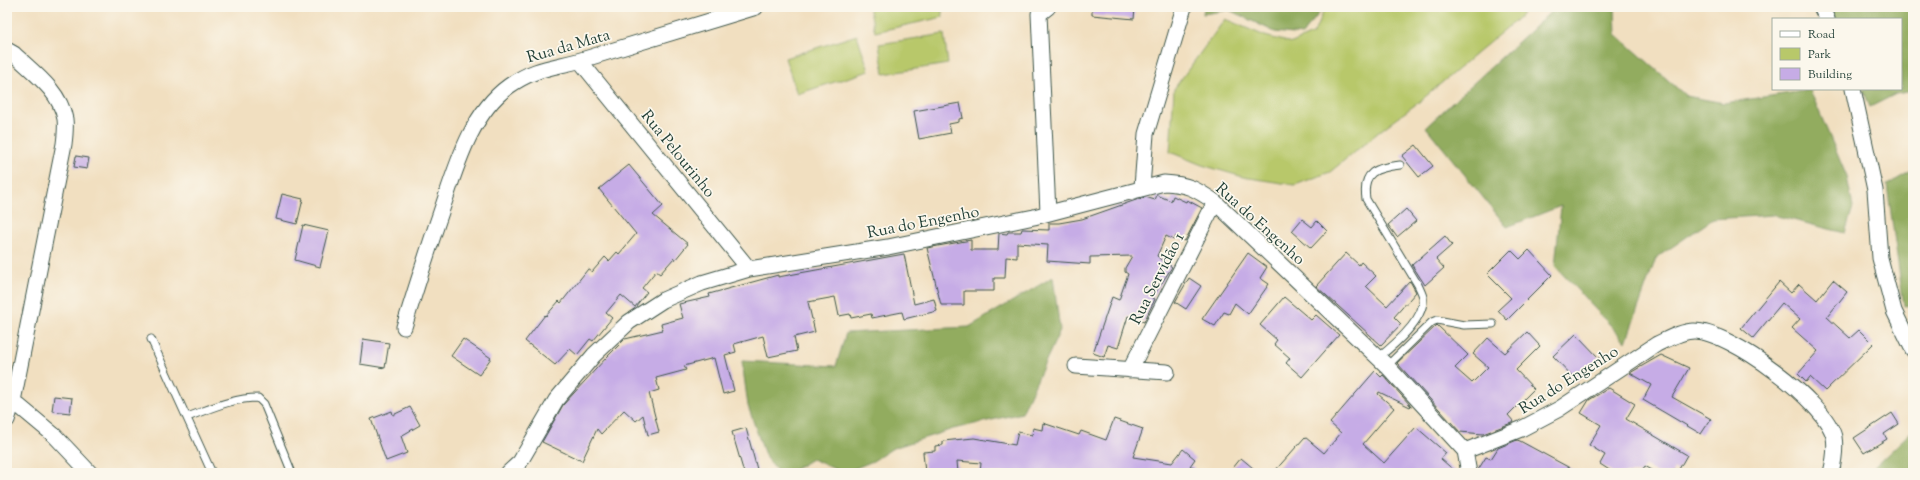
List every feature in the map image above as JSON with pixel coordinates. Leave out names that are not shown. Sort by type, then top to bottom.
[{"type":"street","name":"Rua da Mata","points":[[404,326],[458,163],[470,134],[488,108],[508,87],[528,74],[550,66],[580,61],[756,7]]},
{"type":"street","points":[[1048,7],[1039,14],[1048,213]]},
{"type":"street","points":[[1142,187],[1146,134],[1184,7]]},
{"type":"street","points":[[1821,7],[1826,18]]},
{"type":"street","points":[[7,50],[14,54],[53,91],[61,104],[65,120],[64,144],[13,401],[7,420]]},
{"type":"street","name":"Rua Pelourinho","points":[[580,61],[749,269]]},
{"type":"street","points":[[1853,90],[1875,190],[1880,258],[1894,311],[1913,350]]},
{"type":"street","name":"Rua do Engenho","points":[[508,473],[521,467],[556,400],[594,355],[628,322],[669,297],[702,283],[749,269],[888,247],[1048,213],[1142,187],[1164,183],[1181,184],[1195,188],[1215,202],[1382,362],[1465,451],[1521,429],[1546,416],[1657,344],[1674,336],[1694,331],[1712,333],[1740,346],[1795,387],[1819,411],[1834,436],[1835,458],[1831,473]]},
{"type":"street","name":"Rua Servidão 1","points":[[1130,370],[1215,202]]},
{"type":"street","points":[[1076,366],[1167,372]]},
{"type":"street","points":[[13,401],[55,436],[90,473]]},
{"type":"street","points":[[1465,451],[1469,473]]},
{"type":"lane","points":[[1382,362],[1414,322],[1421,310],[1423,297],[1418,286],[1366,199],[1365,188],[1367,180],[1372,172],[1382,167],[1400,165]]},
{"type":"lane","points":[[1382,362],[1432,322],[1437,320],[1464,325],[1493,324]]},
{"type":"lane","points":[[152,339],[212,473]]},
{"type":"lane","points":[[187,417],[242,398],[258,398],[264,404],[292,473]]},
{"type":"green space","points":[[869,7],[941,7],[943,17],[875,32]]},
{"type":"green space","points":[[1204,7],[1324,7],[1302,35],[1275,32],[1229,10],[1203,14]]},
{"type":"green space","points":[[1325,7],[1516,7],[1523,14],[1419,102],[1385,127],[1330,172],[1295,185],[1243,177],[1202,165],[1170,152],[1174,89],[1225,19],[1265,36],[1292,43],[1314,33]]},
{"type":"green space","points":[[1556,7],[1615,7],[1616,34],[1686,96],[1724,103],[1810,90],[1847,177],[1853,207],[1845,233],[1773,215],[1713,219],[1656,258],[1626,342],[1555,266],[1561,206],[1507,227],[1426,127]]},
{"type":"green space","points":[[1830,7],[1913,7],[1913,91],[1896,94],[1870,107],[1863,90],[1902,90],[1902,18],[1835,18]]},
{"type":"green space","points":[[944,34],[948,64],[884,74],[879,44]]},
{"type":"green space","points":[[857,35],[869,71],[797,94],[785,58]]},
{"type":"green space","points":[[1913,170],[1913,305],[1904,306],[1887,185]]},
{"type":"green space","points":[[1053,277],[1060,330],[1022,413],[953,429],[893,448],[873,461],[844,473],[812,459],[789,473],[779,473],[766,458],[748,406],[742,361],[836,366],[846,333],[969,327]]},
{"type":"green space","points":[[1913,430],[1913,473],[1868,473]]},
{"type":"building","points":[[1092,7],[1135,7],[1134,19],[1092,15]]},
{"type":"building","points":[[960,103],[963,118],[959,119],[959,122],[949,124],[951,133],[919,139],[914,111]]},
{"type":"building","points":[[1416,145],[1433,166],[1419,177],[1402,156]]},
{"type":"building","points":[[76,156],[89,158],[87,169],[74,167]]},
{"type":"building","points":[[629,165],[663,206],[653,215],[688,244],[675,260],[674,258],[660,274],[656,271],[642,288],[647,292],[635,307],[621,295],[606,313],[612,318],[593,341],[590,339],[577,355],[570,349],[555,365],[525,341],[545,315],[546,316],[559,301],[561,303],[588,269],[592,272],[605,257],[609,261],[617,252],[619,254],[636,234],[599,189]]},
{"type":"building","points":[[282,194],[303,199],[297,224],[276,219]]},
{"type":"building","points":[[1157,195],[1171,201],[1173,196],[1186,202],[1187,200],[1202,208],[1185,241],[1176,236],[1174,240],[1166,236],[1157,256],[1172,267],[1152,298],[1155,299],[1144,322],[1128,316],[1118,348],[1108,345],[1104,357],[1093,353],[1112,297],[1119,300],[1128,274],[1125,272],[1125,268],[1132,256],[1090,257],[1090,264],[1047,261],[1048,245],[1017,243],[1017,258],[1006,257],[1005,278],[994,278],[994,291],[964,291],[964,305],[941,305],[927,248],[971,240],[971,250],[998,250],[999,233],[1007,234],[1008,232],[1021,232],[1022,229],[1049,230],[1049,223],[1059,223],[1082,219],[1145,197],[1155,200]]},
{"type":"building","points":[[1406,209],[1416,221],[1397,237],[1388,225]]},
{"type":"building","points":[[1302,219],[1312,227],[1317,221],[1327,231],[1311,248],[1292,231]]},
{"type":"building","points":[[303,225],[329,231],[320,267],[295,260]]},
{"type":"building","points":[[1445,236],[1452,245],[1436,259],[1444,268],[1425,285],[1412,265]]},
{"type":"building","points":[[1511,250],[1520,259],[1529,250],[1552,275],[1507,320],[1498,310],[1511,298],[1487,274]]},
{"type":"building","points":[[1248,253],[1267,267],[1260,278],[1269,284],[1248,314],[1235,303],[1229,314],[1224,312],[1215,326],[1202,319]]},
{"type":"building","points":[[1346,253],[1359,265],[1361,262],[1376,276],[1366,286],[1387,306],[1410,281],[1416,292],[1394,317],[1401,324],[1381,345],[1316,286]]},
{"type":"building","points":[[904,254],[914,304],[934,299],[937,311],[904,319],[902,312],[872,318],[871,314],[851,318],[850,314],[839,316],[835,297],[808,302],[815,332],[794,337],[797,351],[768,357],[763,336],[734,344],[736,352],[725,355],[734,391],[723,394],[714,358],[684,366],[686,370],[656,378],[659,390],[649,393],[659,432],[648,435],[643,415],[636,421],[624,410],[601,434],[597,429],[582,461],[542,442],[563,405],[606,358],[625,339],[663,330],[661,324],[683,318],[679,304],[710,297],[709,294],[778,275],[778,277]]},
{"type":"building","points":[[1189,278],[1201,286],[1186,309],[1175,302]]},
{"type":"building","points":[[1833,280],[1847,292],[1827,317],[1850,338],[1859,330],[1873,344],[1825,391],[1810,377],[1806,382],[1798,374],[1818,351],[1792,328],[1800,319],[1782,303],[1753,338],[1741,328],[1779,282],[1791,293],[1799,284],[1817,300]]},
{"type":"building","points":[[1284,297],[1311,320],[1316,315],[1339,335],[1302,377],[1286,363],[1290,358],[1274,344],[1277,340],[1260,325]]},
{"type":"building","points":[[1437,325],[1468,355],[1455,368],[1472,383],[1488,367],[1473,354],[1488,338],[1505,353],[1527,332],[1540,346],[1516,370],[1534,389],[1508,415],[1514,422],[1483,434],[1460,432],[1397,363]]},
{"type":"building","points":[[1576,334],[1600,359],[1577,381],[1553,356]]},
{"type":"building","points":[[363,339],[389,343],[385,368],[360,364]]},
{"type":"building","points":[[463,339],[491,358],[479,375],[451,356]]},
{"type":"building","points":[[1661,355],[1689,368],[1672,397],[1711,419],[1701,434],[1643,400],[1651,385],[1630,373]]},
{"type":"building","points":[[1375,371],[1381,377],[1383,375],[1411,406],[1410,407],[1379,392],[1378,394],[1394,408],[1363,444],[1384,463],[1416,427],[1446,453],[1441,459],[1457,473],[1273,473],[1305,437],[1324,453],[1341,433],[1330,423]]},
{"type":"building","points":[[1609,388],[1635,404],[1626,419],[1687,455],[1678,471],[1674,469],[1672,473],[1657,473],[1645,466],[1640,473],[1614,473],[1600,464],[1605,455],[1589,445],[1601,425],[1581,413],[1589,400]]},
{"type":"building","points":[[54,396],[72,398],[70,413],[52,411]]},
{"type":"building","points":[[410,407],[420,425],[401,436],[407,453],[386,461],[371,419],[392,411],[393,415]]},
{"type":"building","points":[[1892,413],[1899,424],[1884,434],[1887,439],[1864,453],[1854,438]]},
{"type":"building","points":[[1114,419],[1143,429],[1133,457],[1172,463],[1183,449],[1195,459],[1190,466],[1194,467],[1193,473],[980,473],[981,463],[957,461],[958,473],[925,473],[923,452],[935,451],[935,446],[943,445],[943,441],[974,438],[1015,445],[1018,432],[1032,435],[1033,428],[1042,430],[1043,423],[1079,435],[1081,431],[1106,440]]},
{"type":"building","points":[[746,428],[758,473],[744,473],[732,432]]},
{"type":"building","points":[[1517,440],[1579,473],[1484,473],[1478,470],[1486,457],[1491,459],[1498,448]]},
{"type":"building","points":[[1241,458],[1259,473],[1229,473]]}]
